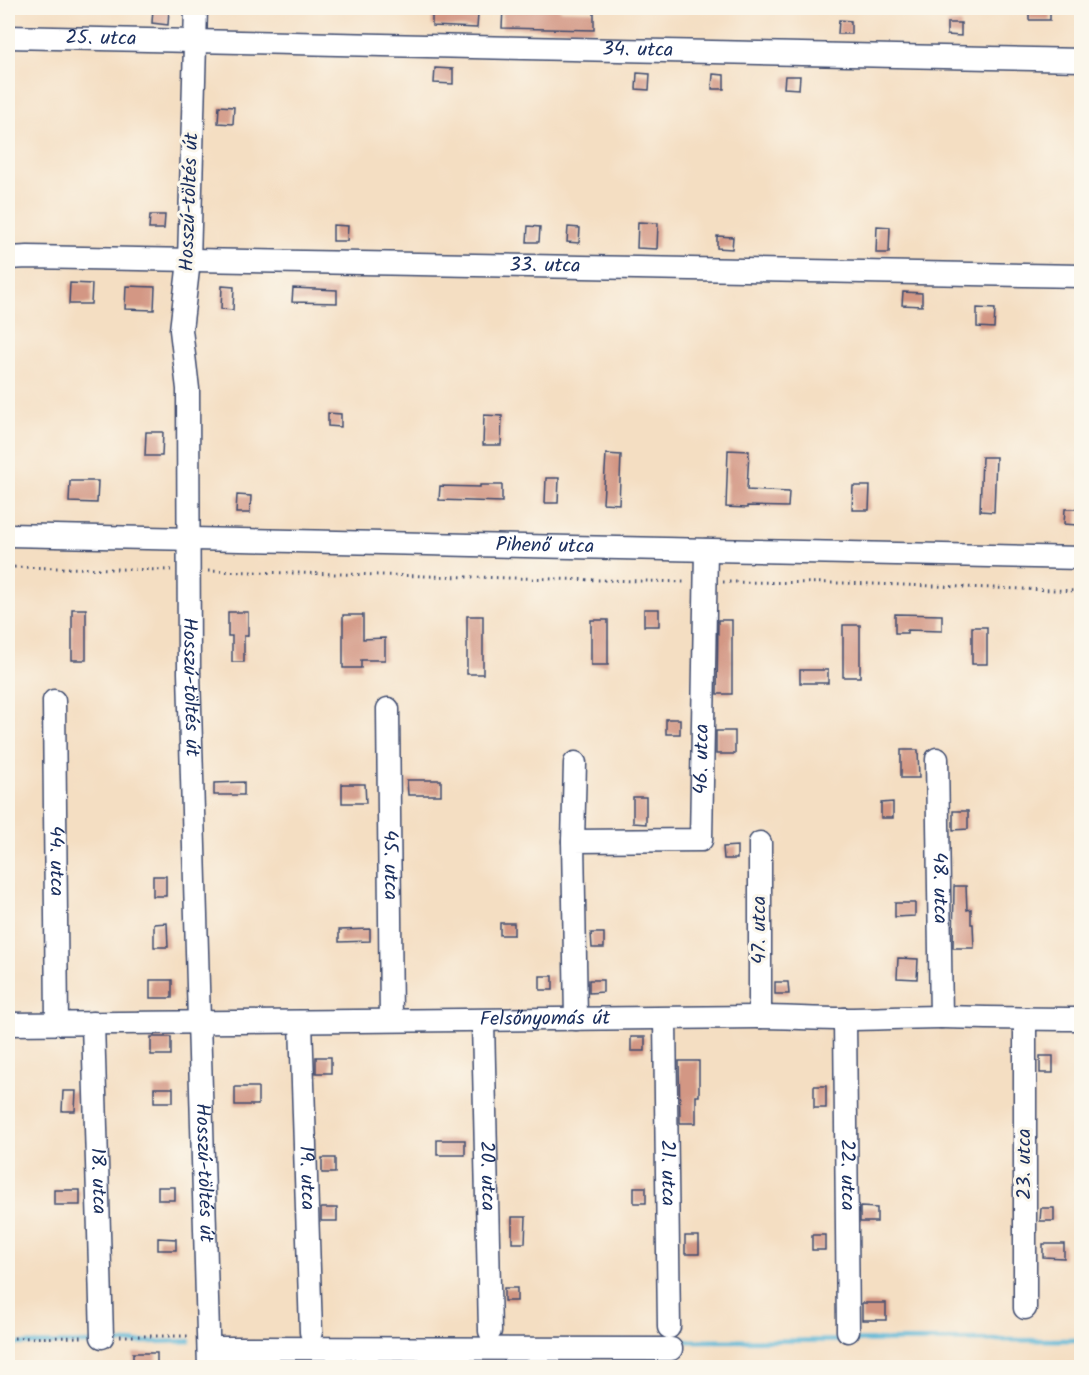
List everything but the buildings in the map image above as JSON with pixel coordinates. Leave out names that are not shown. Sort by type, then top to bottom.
[{"type":"street","name":"Hosszú-töltés út","points":[[196,8],[189,261],[181,330],[188,389],[189,673],[209,1358]]},
{"type":"street","name":"25. utca","points":[[8,37],[196,41]]},
{"type":"street","name":"34. utca","points":[[196,41],[1082,60]]},
{"type":"street","name":"33. utca","points":[[8,258],[1082,276]]},
{"type":"street","name":"Pihenő utca","points":[[8,536],[1082,558]]},
{"type":"street","name":"46. utca","points":[[573,841],[701,840],[706,550]]},
{"type":"street","name":"44. utca","points":[[54,701],[57,1023]]},
{"type":"street","name":"45. utca","points":[[388,709],[391,1020]]},
{"type":"street","name":"48. utca","points":[[937,759],[941,1017]]},
{"type":"street","points":[[575,763],[573,841],[576,1018]]},
{"type":"street","name":"47. utca","points":[[760,843],[760,1017]]},
{"type":"street","name":"Felsőnyomás út","points":[[8,1024],[391,1020],[483,1022],[576,1018],[664,1020],[760,1017],[1082,1018]]},
{"type":"street","name":"22. utca","points":[[845,1019],[848,1331]]},
{"type":"street","name":"23. utca","points":[[1025,1019],[1025,1308]]},
{"type":"street","name":"21. utca","points":[[209,1358],[670,1338],[664,1020]]},
{"type":"street","name":"19. utca","points":[[301,1022],[311,1332]]},
{"type":"street","name":"20. utca","points":[[483,1022],[490,1330]]},
{"type":"street","name":"18. utca","points":[[93,1023],[102,1336]]},
{"type":"path","points":[[8,567],[843,583],[1082,591]]},
{"type":"waterway","points":[[678,1341],[1082,1340]]},
{"type":"waterway","points":[[106,1343],[189,1341]]},
{"type":"waterway","points":[[8,1344],[98,1343]]}]
